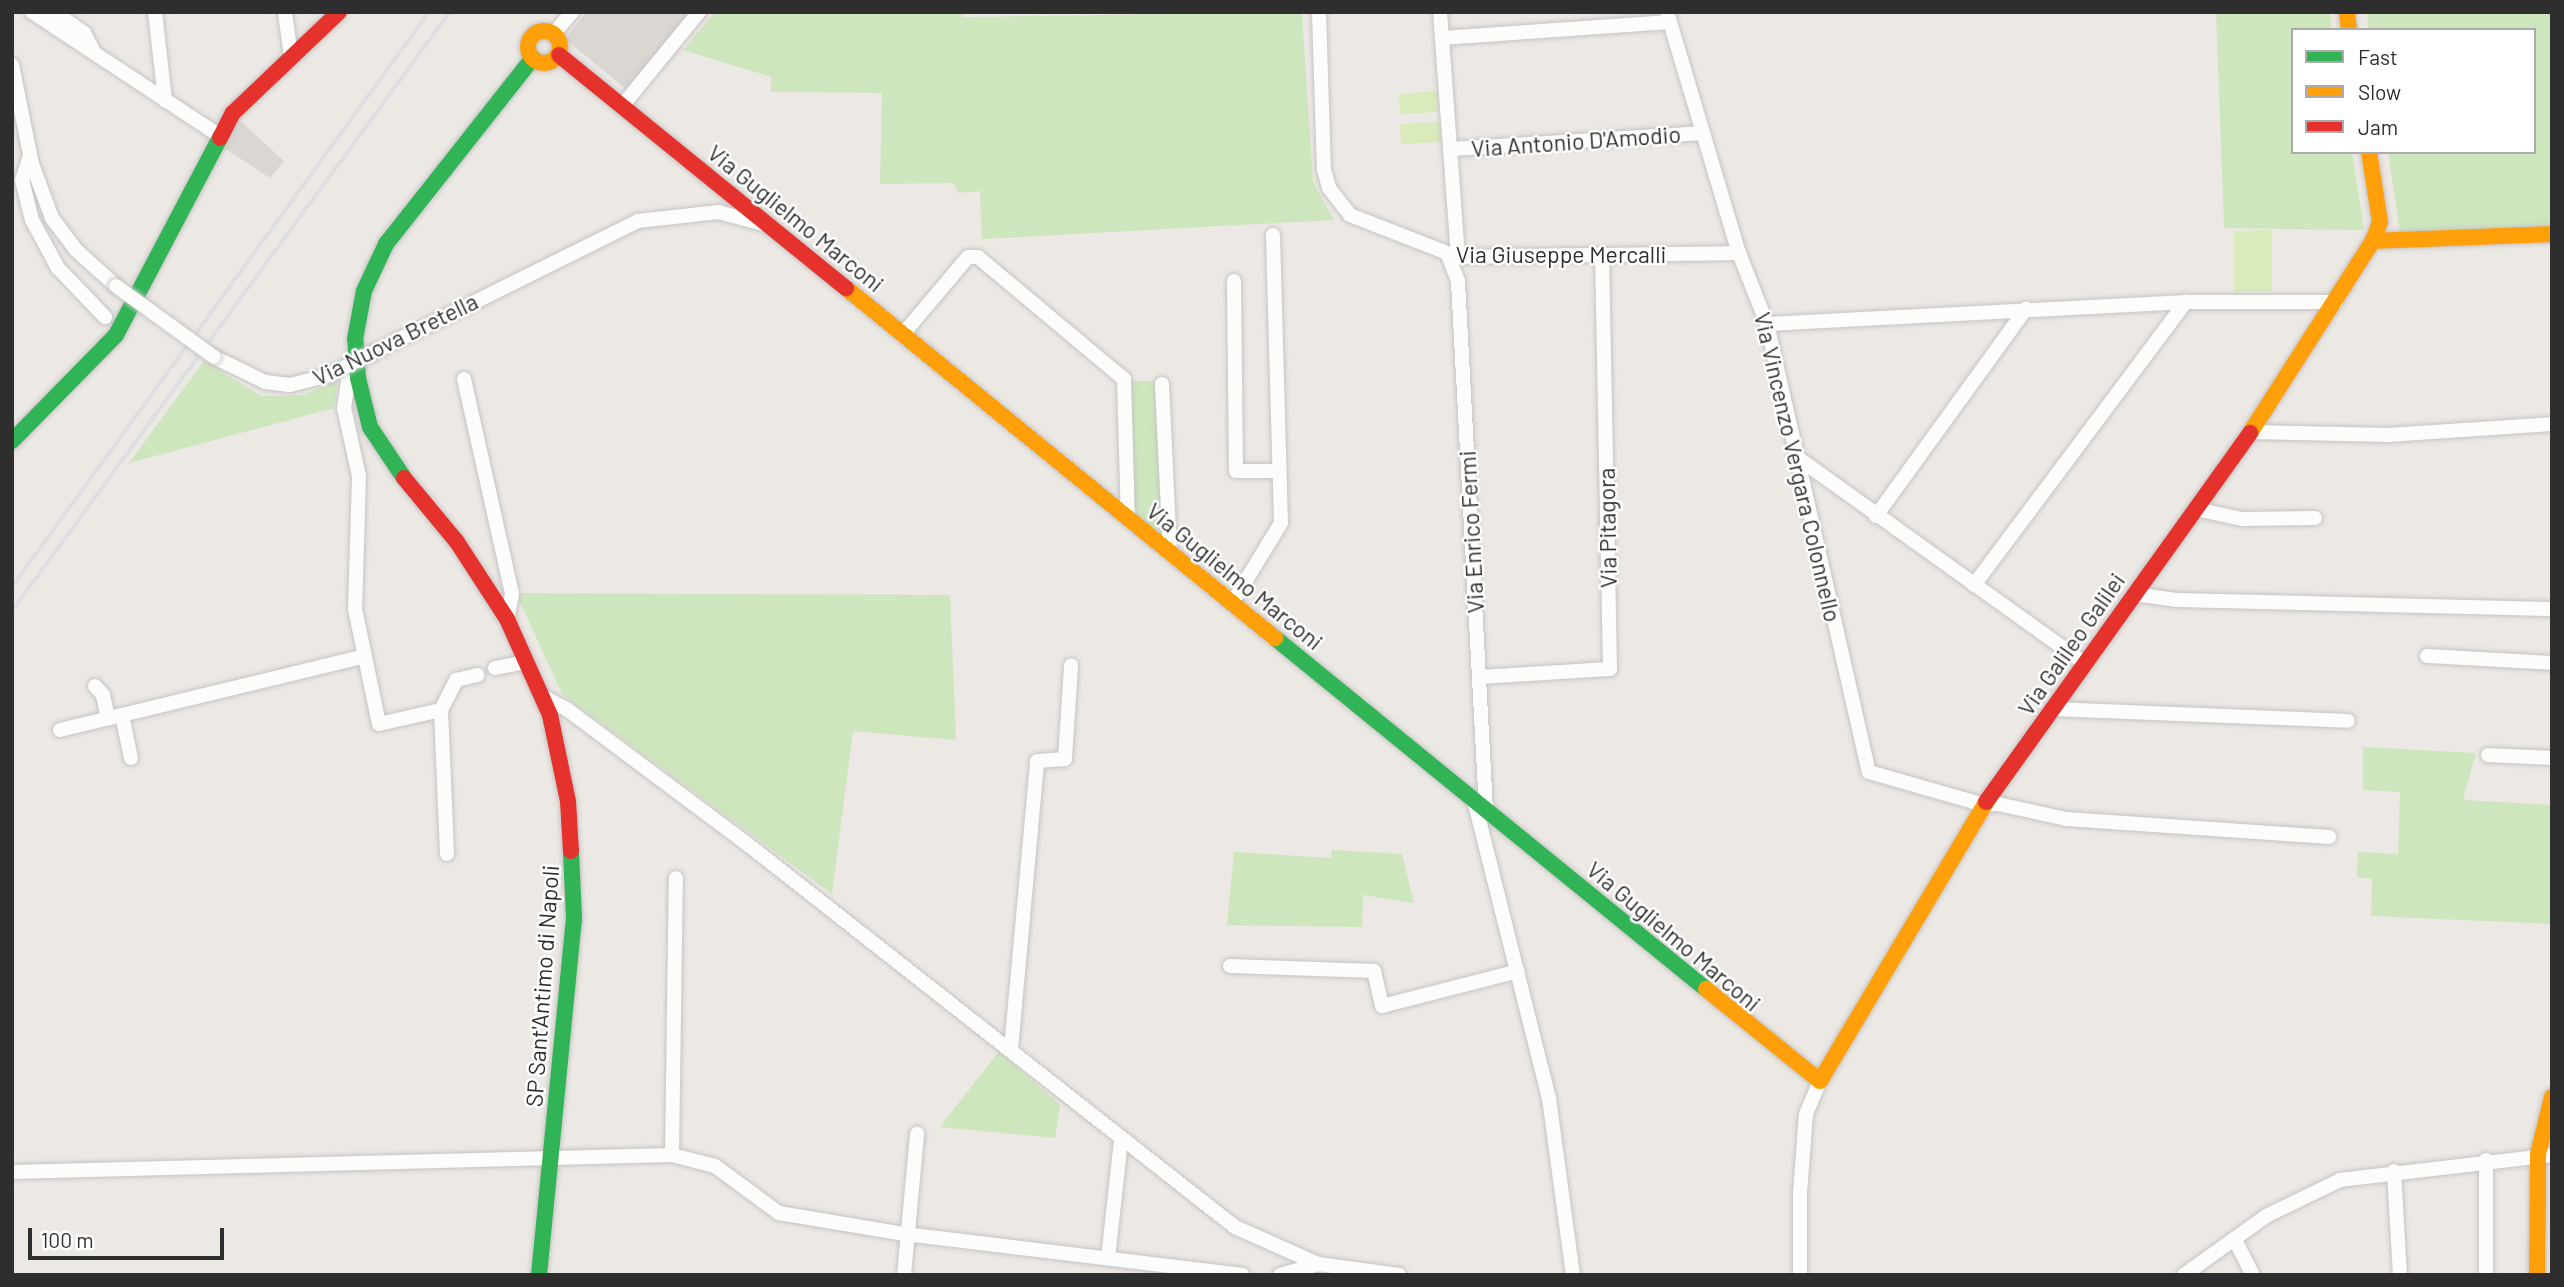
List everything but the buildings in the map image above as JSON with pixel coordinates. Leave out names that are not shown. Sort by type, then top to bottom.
[{"type":"street","points":[[32,12],[220,136]]},
{"type":"street","points":[[54,12],[84,33],[96,54]]},
{"type":"street","points":[[155,12],[165,100]]},
{"type":"street","points":[[285,12],[291,57]]},
{"type":"street","points":[[12,441],[116,335],[233,113],[339,12]]},
{"type":"street","points":[[554,33],[572,12]]},
{"type":"street","points":[[622,106],[699,12]]},
{"type":"street","name":"Via Giuseppe Mercalli","points":[[1319,12],[1320,115],[1329,188],[1350,215],[1453,256],[1739,253]]},
{"type":"street","name":"Via Antonio D'Amodio","points":[[1440,12],[1450,149],[1453,256]]},
{"type":"street","points":[[1442,38],[1668,17]]},
{"type":"street","name":"Via Vincenzo Vergara Colonnello","points":[[1668,17],[1739,253],[1767,324],[1869,772],[1984,805]]},
{"type":"street","points":[[541,30],[554,33],[561,46],[558,55],[547,63],[533,58],[528,46],[533,34],[541,30]]},
{"type":"street","name":"Via Guglielmo Marconi","points":[[558,55],[1819,1081]]},
{"type":"street","name":"SP Sant'Antimo di Napoli","points":[[533,58],[386,244],[364,290],[355,339],[358,378],[370,427],[387,457],[457,542],[507,619],[550,715],[566,789],[574,858],[574,918],[540,1275]]},
{"type":"street","name":"Via Nuova Bretella","points":[[12,65],[30,156],[60,229],[116,286],[214,358],[253,379],[277,384],[327,376],[638,221],[677,213],[718,212],[769,225]]},
{"type":"street","name":"Via Antonio D'Amodio","points":[[1450,149],[1701,133]]},
{"type":"street","points":[[2369,154],[2380,222],[2373,241],[2552,234]]},
{"type":"street","points":[[2379,154],[2393,240]]},
{"type":"street","points":[[30,156],[23,170],[22,187],[36,229],[58,268],[105,317]]},
{"type":"street","points":[[1232,603],[1281,523],[1273,234]]},
{"type":"street","name":"Via Galileo Galilei","points":[[1819,1081],[1984,805],[2251,432],[2373,241]]},
{"type":"street","name":"Via Pitagora","points":[[1479,677],[1610,669],[1602,255]]},
{"type":"street","name":"Via Enrico Fermi","points":[[1453,256],[1458,281],[1479,677],[1480,805],[1549,1098],[1573,1275]]},
{"type":"street","points":[[903,334],[968,257],[978,257],[1124,379],[1128,518]]},
{"type":"street","points":[[1234,281],[1236,471],[1279,471]]},
{"type":"street","points":[[1974,585],[2186,302]]},
{"type":"street","points":[[1767,324],[2186,302],[2336,302]]},
{"type":"street","points":[[1875,516],[2026,309]]},
{"type":"street","points":[[355,339],[344,408],[359,476],[355,609],[379,724],[441,710]]},
{"type":"street","points":[[464,379],[512,594],[507,619]]},
{"type":"street","points":[[1162,384],[1170,552]]},
{"type":"street","points":[[2251,432],[2388,435],[2552,424]]},
{"type":"street","points":[[1798,458],[1875,516],[2086,664]]},
{"type":"street","points":[[2196,509],[2242,519],[2315,518]]},
{"type":"street","points":[[2134,594],[2176,600],[2552,609]]},
{"type":"street","points":[[60,730],[365,656]]},
{"type":"street","points":[[2427,656],[2552,663]]},
{"type":"street","points":[[495,668],[526,662]]},
{"type":"street","points":[[1011,1049],[1037,761],[1065,759],[1071,665]]},
{"type":"street","points":[[447,854],[441,710],[456,680],[477,674]]},
{"type":"street","points":[[96,686],[115,716],[131,758]]},
{"type":"street","points":[[541,696],[568,710],[746,843],[1011,1049],[1121,1141],[1235,1227],[1318,1264],[1399,1275]]},
{"type":"street","points":[[2053,709],[2348,721]]},
{"type":"street","points":[[2488,755],[2552,758]]},
{"type":"street","points":[[1984,805],[2122,825],[2329,837]]},
{"type":"street","points":[[672,1155],[676,878]]},
{"type":"street","points":[[1230,966],[1374,971],[1382,1006],[1518,971]]},
{"type":"street","points":[[1800,1275],[1800,1193],[1806,1114],[1819,1081]]},
{"type":"street","points":[[2537,1275],[2545,1154],[2552,1097]]},
{"type":"street","points":[[904,1275],[905,1234],[916,1134]]},
{"type":"street","points":[[1108,1258],[1121,1141]]},
{"type":"street","points":[[2188,1274],[2296,1198],[2340,1180],[2394,1171],[2545,1154]]},
{"type":"street","points":[[12,1171],[552,1161],[672,1155],[715,1166],[779,1213],[905,1234],[1244,1275]]},
{"type":"street","points":[[2486,1160],[2486,1275]]},
{"type":"street","points":[[2394,1171],[2400,1275]]},
{"type":"street","points":[[2235,1240],[2253,1275]]},
{"type":"street","points":[[1280,1275],[1318,1264]]},
{"type":"green space","points":[[715,12],[962,12],[963,17],[1302,12],[1313,182],[1334,220],[982,239],[980,191],[958,193],[954,183],[880,184],[882,93],[771,92],[771,77],[683,50]]},
{"type":"green space","points":[[2216,12],[2330,12],[2332,28],[2291,28],[2291,154],[2352,154],[2364,230],[2224,228]]},
{"type":"green space","points":[[2367,12],[2552,12],[2552,227],[2400,233],[2388,154],[2536,154],[2536,28],[2369,28]]},
{"type":"green space","points":[[1437,91],[1438,112],[1400,114],[1399,94]]},
{"type":"green space","points":[[1440,122],[1441,142],[1401,144],[1400,124]]},
{"type":"green space","points":[[2272,230],[2272,291],[2234,291],[2234,231]]},
{"type":"green space","points":[[204,361],[261,396],[302,395],[338,381],[334,408],[129,463]]},
{"type":"green space","points":[[1127,381],[1159,381],[1165,544],[1131,512]]},
{"type":"green space","points":[[516,593],[950,595],[956,740],[853,731],[832,894],[562,694]]},
{"type":"green space","points":[[2363,747],[2476,753],[2463,800],[2552,805],[2552,924],[2371,916],[2372,879],[2357,877],[2358,852],[2398,854],[2400,792],[2363,790]]},
{"type":"green space","points":[[1332,850],[1402,854],[1414,903],[1363,895],[1362,927],[1227,925],[1234,852],[1331,858]]},
{"type":"green space","points":[[999,1051],[1060,1105],[1055,1138],[940,1127]]},
{"type":"shaded area","points":[[586,12],[690,12],[626,89],[565,39]]},
{"type":"shaded area","points":[[236,117],[284,161],[270,178],[221,146]]},
{"type":"railway","points":[[12,587],[429,12]]},
{"type":"railway","points":[[12,611],[450,12]]},
{"type":"traffic: fast","points":[[404,478],[370,427],[358,378],[355,339],[364,291],[386,244],[533,58]]},
{"type":"traffic: fast","points":[[12,441],[116,335],[220,138]]},
{"type":"traffic: fast","points":[[1275,638],[1706,989]]},
{"type":"traffic: fast","points":[[539,1275],[574,918],[571,851]]},
{"type":"traffic: slow","points":[[2347,12],[2349,28]]},
{"type":"traffic: slow","points":[[544,31],[555,36],[560,47],[555,58],[544,63],[533,58],[528,47],[533,36],[544,31]]},
{"type":"traffic: slow","points":[[2250,433],[2373,241],[2380,222],[2369,154]]},
{"type":"traffic: slow","points":[[2373,241],[2552,234]]},
{"type":"traffic: slow","points":[[846,288],[1275,638]]},
{"type":"traffic: slow","points":[[1706,989],[1820,1081],[1986,802]]},
{"type":"traffic: slow","points":[[2537,1275],[2538,1154],[2552,1097]]},
{"type":"traffic: jam","points":[[220,138],[233,113],[339,12]]},
{"type":"traffic: jam","points":[[559,55],[846,288]]},
{"type":"traffic: jam","points":[[1986,802],[2250,433]]},
{"type":"traffic: jam","points":[[404,478],[457,542],[507,619],[550,715],[568,801],[571,851]]}]
